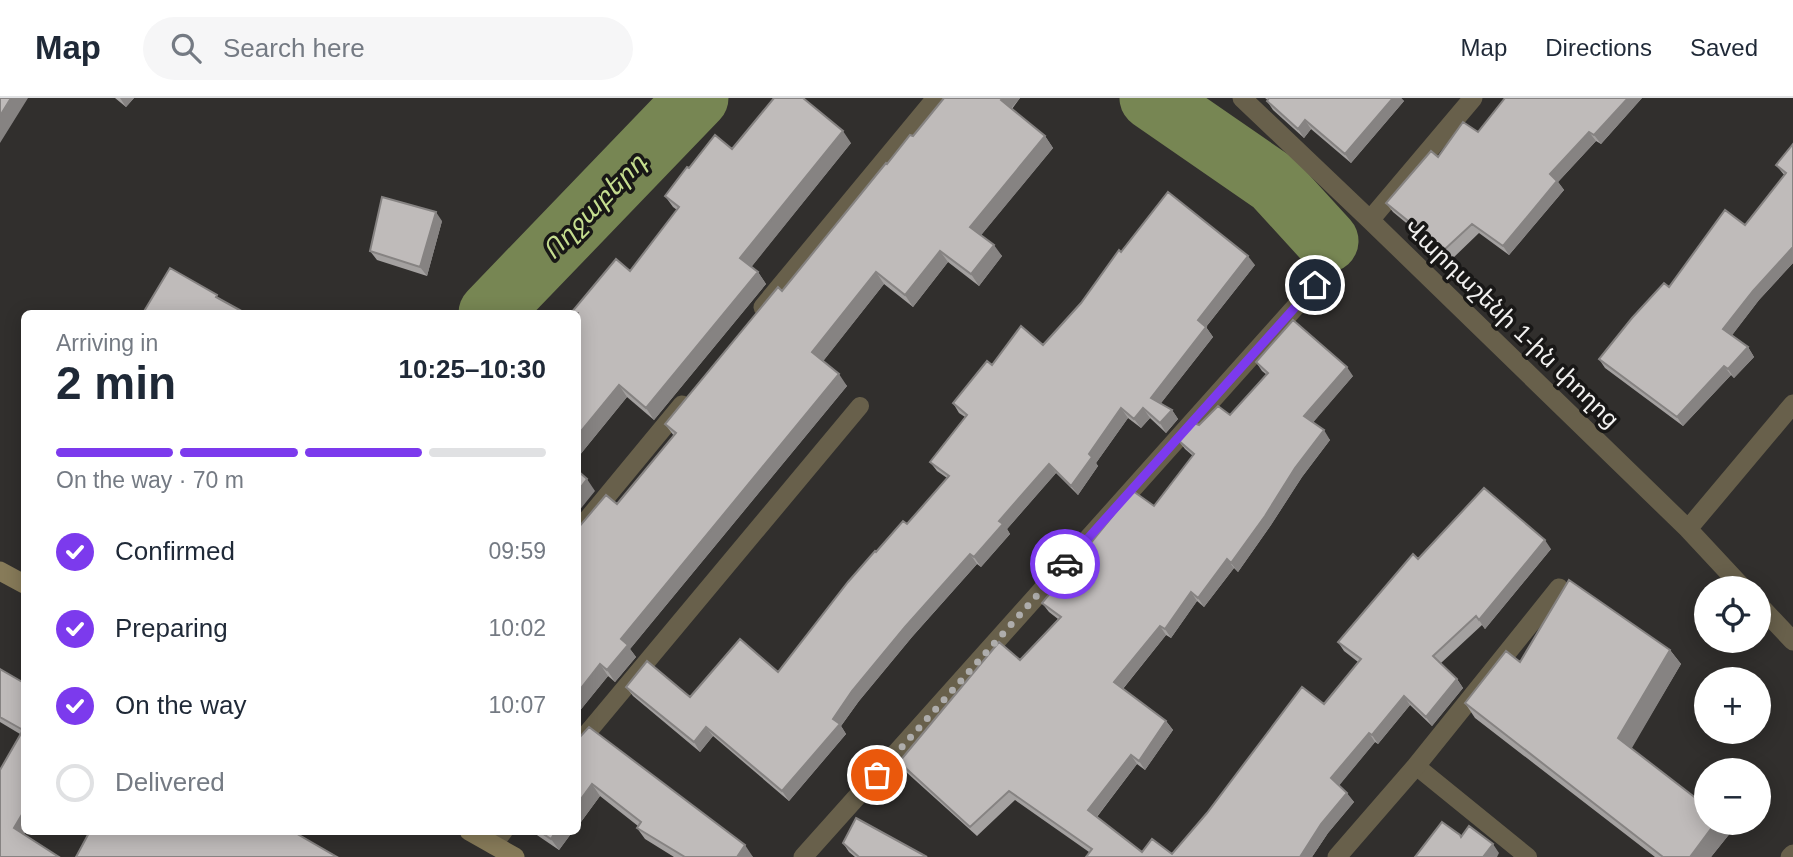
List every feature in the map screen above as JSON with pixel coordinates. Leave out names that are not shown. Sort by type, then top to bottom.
[{"type":"main road","points":[[0,571],[21,582]]},
{"type":"main road","points":[[499,838],[515,857]]},
{"type":"street","points":[[752,320],[936,98]]},
{"type":"street","name":"Վարդաշենի 1-ին փողոց","points":[[1242,98],[1688,529],[1732,576]]},
{"type":"street","points":[[1370,220],[1473,98]]},
{"type":"street","points":[[803,857],[1315,285]]},
{"type":"street","points":[[581,527],[691,394]]},
{"type":"street","points":[[1688,529],[1793,404]]},
{"type":"street","points":[[1337,857],[1416,766],[1559,588]]},
{"type":"street","points":[[1771,618],[1793,641]]},
{"type":"lane","points":[[581,740],[860,406]]},
{"type":"lane","points":[[1416,766],[1528,857]]},
{"type":"building","points":[[0,98],[11,98],[0,116]]},
{"type":"building","points":[[774,98],[803,98],[843,131],[740,258],[758,272],[646,408],[619,385],[581,431],[581,310],[574,310],[616,259],[630,271],[679,207],[665,196],[715,135],[732,149]]},
{"type":"building","points":[[944,98],[1003,98],[1001,100],[1045,136],[970,227],[994,245],[971,274],[940,251],[905,295],[876,272],[812,352],[839,374],[621,639],[628,645],[607,670],[600,664],[581,688],[581,524],[606,495],[617,504],[676,433],[665,424],[778,287],[782,291],[886,163],[910,135],[913,136]]},
{"type":"building","points":[[1269,98],[1393,98],[1345,154],[1305,120],[1298,129],[1267,101]]},
{"type":"building","points":[[1505,98],[1628,98],[1594,135],[1589,132],[1550,174],[1557,181],[1503,246],[1472,224],[1444,250],[1386,203],[1431,151],[1438,157],[1463,122],[1478,132]]},
{"type":"building","points":[[1793,144],[1793,247],[1723,329],[1748,347],[1728,369],[1724,366],[1677,417],[1599,359],[1664,283],[1669,287],[1725,210],[1745,225],[1786,173],[1776,165]]},
{"type":"building","points":[[1168,192],[1248,256],[1198,320],[1206,327],[1151,398],[1172,410],[1160,423],[1143,408],[1134,419],[1121,408],[1089,454],[1092,457],[1071,486],[1049,464],[999,521],[1003,524],[974,557],[970,554],[852,691],[833,719],[840,724],[782,791],[706,727],[694,742],[626,687],[647,661],[690,697],[740,639],[778,672],[875,551],[903,521],[907,524],[949,476],[930,462],[967,415],[953,403],[987,361],[992,365],[1021,326],[1043,345],[1081,303],[1119,250],[1121,252]]},
{"type":"building","points":[[382,197],[436,212],[420,267],[370,251]]},
{"type":"building","points":[[170,268],[240,310],[145,310]]},
{"type":"building","points":[[1293,320],[1347,367],[1304,416],[1324,430],[1231,563],[1227,559],[1198,598],[1191,592],[1165,629],[1160,626],[1114,682],[1166,721],[1139,761],[1131,755],[1088,810],[1142,852],[1152,839],[1172,854],[1207,813],[1302,687],[1324,704],[1361,659],[1338,642],[1413,554],[1418,559],[1484,488],[1545,540],[1479,620],[1476,616],[1433,656],[1457,679],[1426,717],[1404,696],[1372,735],[1369,733],[1331,778],[1347,793],[1321,824],[1300,857],[1086,857],[1092,849],[1009,791],[970,827],[899,762],[999,642],[1020,660],[1061,617],[1042,603],[1133,491],[1154,506],[1194,454],[1178,440],[1194,423],[1199,425],[1218,406],[1230,415],[1268,373],[1256,362]]},
{"type":"building","points":[[581,474],[587,479],[581,487]]},
{"type":"building","points":[[1569,580],[1670,650],[1618,738],[1694,797],[1694,835],[1706,835],[1690,857],[1663,857],[1465,703],[1506,651],[1520,662]]},
{"type":"building","points":[[0,669],[21,681],[21,729],[0,717]]},
{"type":"building","points":[[589,727],[745,845],[737,857],[685,857],[637,828],[641,822],[592,784],[581,799],[581,736]]},
{"type":"building","points":[[21,733],[21,816],[14,828],[59,857],[0,857],[0,770]]},
{"type":"building","points":[[856,818],[927,857],[859,857],[843,843]]},
{"type":"building","points":[[1442,822],[1461,837],[1469,826],[1493,844],[1483,857],[1415,857]]},
{"type":"building","points":[[88,835],[299,835],[337,857],[76,857]]},
{"type":"waterway","name":"Ողջաբերդ","points":[[493,310],[697,98]]},
{"type":"waterway","name":"Ողջաբերդ","points":[[1151,98],[1274,183],[1327,241]]},
{"type":"way so far","points":[[877,775],[1065,564]]},
{"type":"route","points":[[1065,564],[1315,285]]}]
